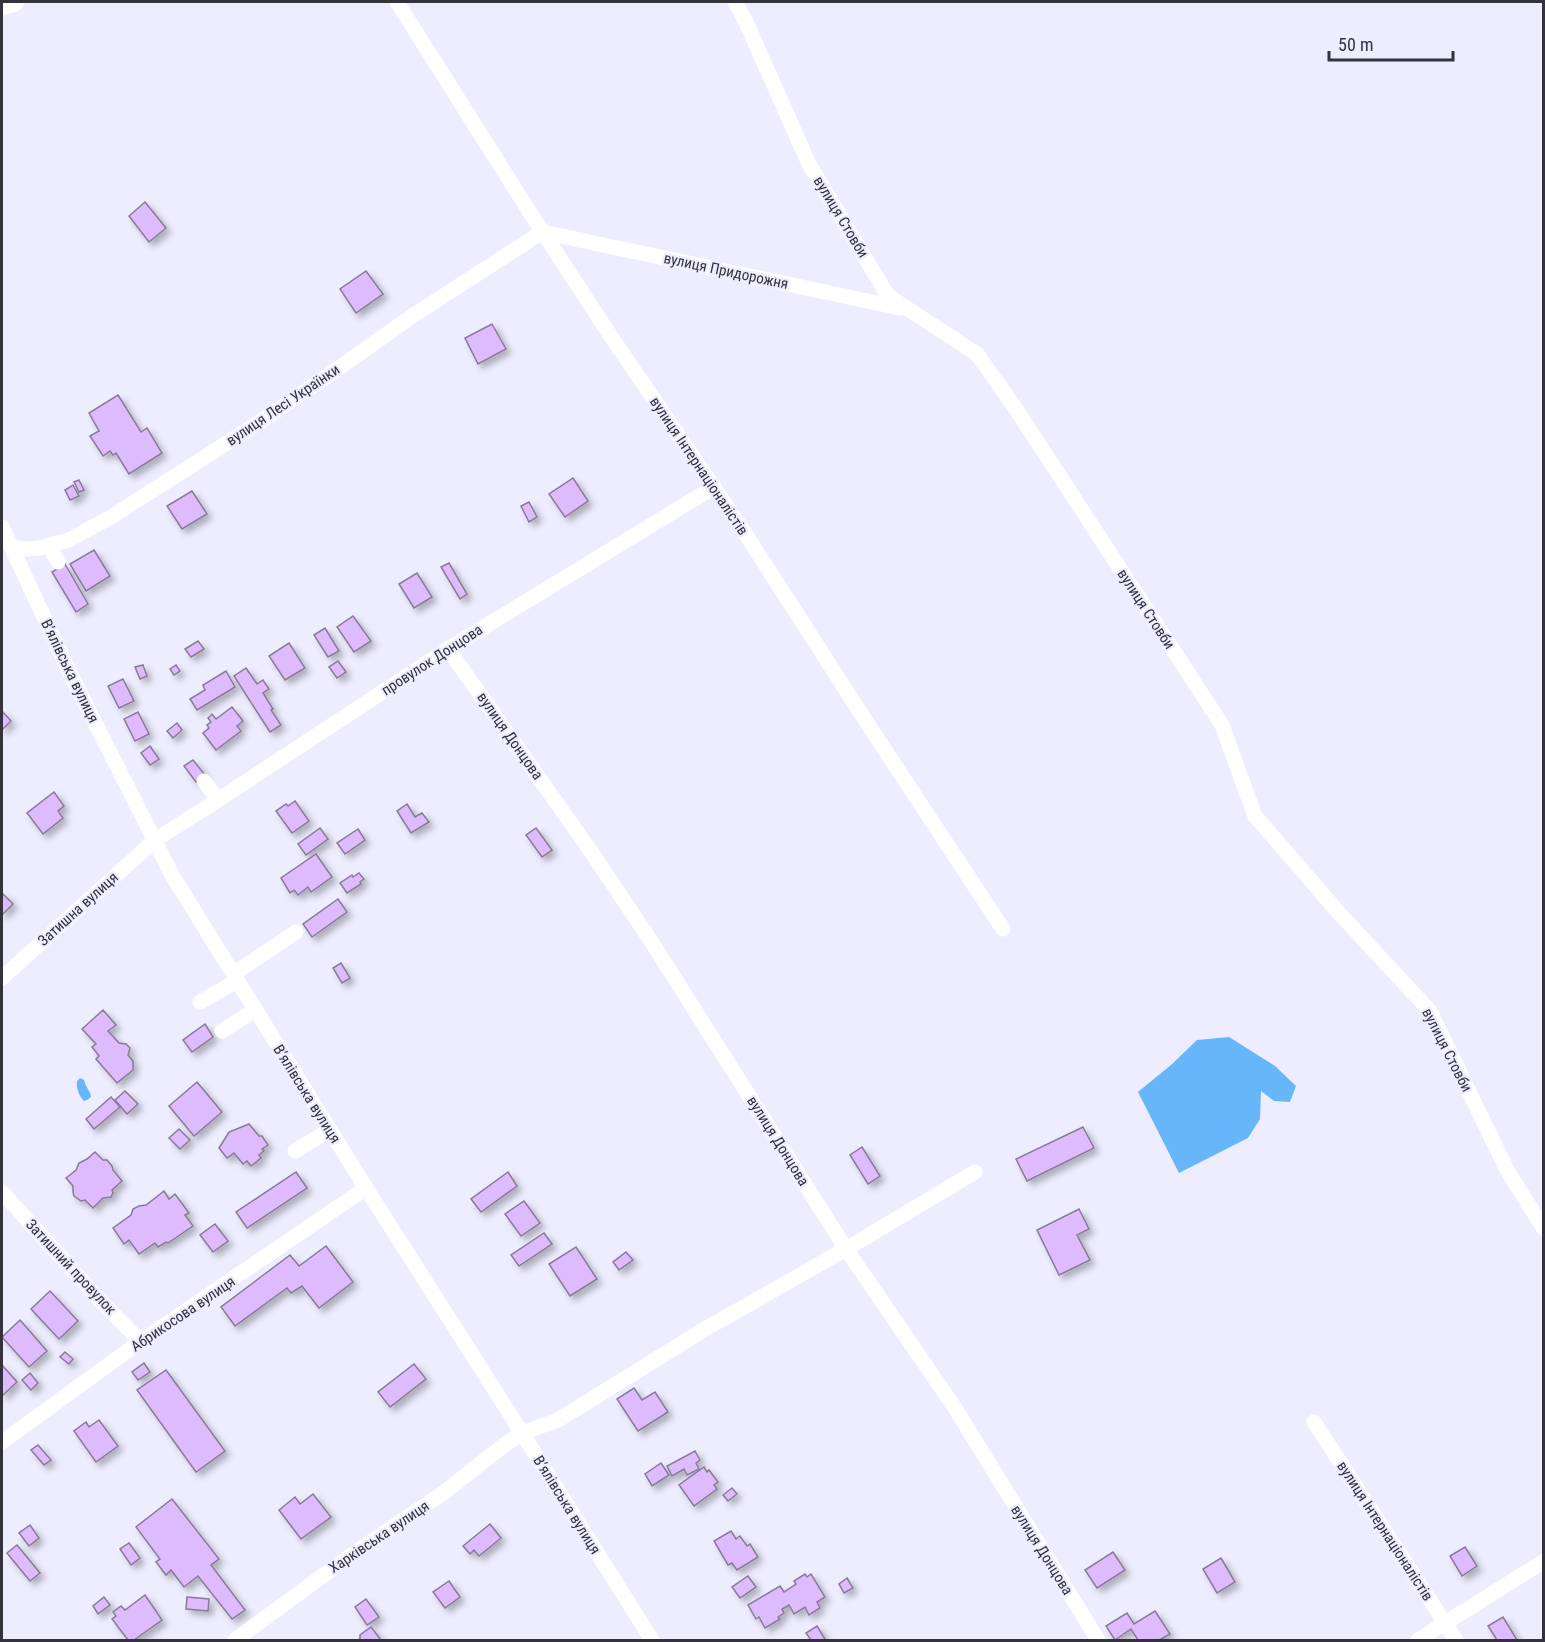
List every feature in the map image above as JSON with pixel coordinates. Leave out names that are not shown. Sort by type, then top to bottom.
[{"type":"street","points":[[2,5],[14,2]]},
{"type":"street","name":"вулиця Інтернаціоналістів","points":[[397,2],[542,232],[741,526],[1003,929]]},
{"type":"street","name":"вулиця Стовби","points":[[735,2],[750,30],[809,164],[888,296],[977,354],[1018,412],[1222,725],[1255,816],[1430,1011],[1507,1170],[1544,1229]]},
{"type":"street","name":"вулиця Придорожня","points":[[542,232],[910,310]]},
{"type":"street","name":"вулиця Лесі Українки","points":[[8,553],[69,540],[126,514],[411,317],[542,232]]},
{"type":"street","name":"провулок Донцова","points":[[154,840],[448,649],[714,487]]},
{"type":"street","name":"В’ялівська вулиця","points":[[2,527],[8,553],[172,875],[366,1188],[652,1641]]},
{"type":"street","points":[[48,545],[58,562]]},
{"type":"street","name":"вулиця Донцова","points":[[448,649],[590,850],[651,941],[846,1249],[955,1408],[1098,1641]]},
{"type":"street","points":[[204,782],[218,800]]},
{"type":"street","name":"Затишна вулиця","points":[[2,978],[154,840]]},
{"type":"street","points":[[200,1002],[296,933]]},
{"type":"street","points":[[222,1031],[255,1010]]},
{"type":"street","points":[[295,1151],[330,1130]]},
{"type":"street","name":"Харківська вулиця","points":[[235,1641],[347,1558],[442,1494],[522,1433],[558,1420],[705,1329],[975,1172]]},
{"type":"street","name":"Абрикосова вулиця","points":[[2,1442],[141,1342],[366,1188]]},
{"type":"street","name":"Затишний провулок","points":[[2,1192],[141,1342]]},
{"type":"street","name":"вулиця Інтернаціоналістів","points":[[1314,1422],[1456,1641]]},
{"type":"street","points":[[1418,1641],[1544,1561]]},
{"type":"water","points":[[1229,1037],[1275,1066],[1296,1086],[1290,1102],[1274,1101],[1261,1091],[1260,1119],[1248,1138],[1179,1173],[1138,1092],[1197,1040]]},
{"type":"water","points":[[80,1078],[84,1080],[91,1095],[84,1101],[77,1086]]},
{"type":"building","points":[[145,202],[166,228],[149,242],[129,216]]},
{"type":"building","points":[[366,271],[383,294],[356,313],[340,289]]},
{"type":"building","points":[[492,324],[506,349],[478,364],[465,338]]},
{"type":"building","points":[[118,395],[141,432],[147,428],[162,453],[129,474],[116,453],[113,455],[110,451],[103,456],[90,436],[99,431],[89,413]]},
{"type":"building","points":[[573,478],[588,501],[565,517],[549,494]]},
{"type":"building","points":[[79,480],[84,490],[79,492],[74,482]]},
{"type":"building","points":[[73,485],[79,496],[70,500],[65,490]]},
{"type":"building","points":[[192,491],[207,514],[182,529],[167,506]]},
{"type":"building","points":[[529,502],[537,517],[529,522],[521,506]]},
{"type":"building","points":[[94,550],[110,576],[86,591],[70,564]]},
{"type":"building","points":[[449,563],[467,594],[460,599],[441,567]]},
{"type":"building","points":[[65,564],[88,604],[76,612],[52,572]]},
{"type":"building","points":[[417,573],[432,597],[414,608],[399,584]]},
{"type":"building","points":[[353,616],[371,641],[354,652],[337,627]]},
{"type":"building","points":[[325,628],[339,651],[328,657],[314,635]]},
{"type":"building","points":[[198,641],[204,649],[191,657],[185,649]]},
{"type":"building","points":[[289,643],[305,668],[285,680],[269,656]]},
{"type":"building","points":[[338,661],[346,672],[337,678],[329,667]]},
{"type":"building","points":[[143,665],[147,676],[140,679],[135,667]]},
{"type":"building","points":[[176,665],[180,671],[174,675],[170,669]]},
{"type":"building","points":[[246,668],[257,684],[263,680],[269,689],[263,693],[281,725],[270,732],[234,676]]},
{"type":"building","points":[[226,671],[235,687],[197,710],[190,699],[205,690],[203,685]]},
{"type":"building","points":[[123,679],[134,701],[119,708],[108,686]]},
{"type":"building","points":[[232,707],[243,721],[237,726],[241,731],[216,750],[203,733],[209,728],[207,725],[211,722],[208,718],[212,714],[216,719]]},
{"type":"building","points":[[2,711],[11,721],[2,730]]},
{"type":"building","points":[[138,712],[149,734],[135,741],[124,719]]},
{"type":"building","points":[[177,723],[182,730],[173,738],[167,731]]},
{"type":"building","points":[[150,746],[159,759],[150,765],[141,753]]},
{"type":"building","points":[[193,760],[205,775],[196,782],[184,766]]},
{"type":"building","points":[[54,792],[64,806],[58,811],[63,818],[43,834],[27,813]]},
{"type":"building","points":[[295,801],[309,821],[292,833],[276,811]]},
{"type":"building","points":[[407,804],[415,817],[422,813],[429,822],[411,833],[397,811]]},
{"type":"building","points":[[320,828],[328,839],[306,855],[298,844]]},
{"type":"building","points":[[536,828],[552,850],[542,857],[526,835]]},
{"type":"building","points":[[358,829],[365,840],[345,854],[337,843]]},
{"type":"building","points":[[316,854],[332,877],[311,892],[308,887],[298,895],[294,890],[290,893],[281,878]]},
{"type":"building","points":[[359,873],[364,879],[360,882],[361,884],[347,893],[340,883]]},
{"type":"building","points":[[2,893],[13,904],[2,915]]},
{"type":"building","points":[[338,899],[347,912],[312,937],[303,924]]},
{"type":"building","points":[[341,963],[350,978],[342,983],[333,968]]},
{"type":"building","points":[[103,1010],[116,1025],[108,1031],[119,1043],[126,1044],[130,1048],[128,1055],[133,1061],[133,1070],[117,1083],[96,1059],[99,1056],[92,1047],[96,1044],[82,1029]]},
{"type":"building","points":[[205,1024],[213,1037],[192,1052],[183,1040]]},
{"type":"building","points":[[197,1082],[222,1112],[194,1136],[169,1106]]},
{"type":"building","points":[[125,1091],[138,1104],[127,1114],[115,1100]]},
{"type":"building","points":[[111,1097],[120,1107],[94,1129],[86,1119]]},
{"type":"building","points":[[249,1124],[268,1145],[262,1149],[264,1151],[259,1155],[261,1158],[251,1166],[247,1161],[243,1164],[234,1153],[227,1158],[219,1148],[229,1132]]},
{"type":"building","points":[[1083,1127],[1094,1148],[1027,1181],[1016,1159]]},
{"type":"building","points":[[179,1129],[190,1140],[180,1149],[169,1138]]},
{"type":"building","points":[[862,1147],[880,1176],[868,1184],[850,1155]]},
{"type":"building","points":[[95,1152],[103,1160],[107,1160],[122,1181],[112,1190],[111,1197],[103,1198],[93,1208],[85,1200],[81,1201],[74,1196],[73,1186],[66,1178],[76,1170],[79,1163]]},
{"type":"building","points":[[296,1172],[307,1188],[247,1228],[236,1212]]},
{"type":"building","points":[[508,1172],[517,1186],[481,1212],[471,1199]]},
{"type":"building","points":[[164,1191],[169,1199],[175,1194],[189,1213],[185,1215],[193,1226],[168,1243],[158,1247],[155,1243],[139,1254],[129,1240],[124,1244],[113,1228],[131,1215],[133,1209],[146,1205]]},
{"type":"building","points":[[524,1201],[540,1223],[521,1236],[505,1214]]},
{"type":"building","points":[[1079,1209],[1089,1229],[1077,1235],[1090,1260],[1059,1275],[1037,1230]]},
{"type":"building","points":[[215,1224],[228,1241],[213,1252],[200,1235]]},
{"type":"building","points":[[544,1233],[552,1244],[519,1266],[511,1255]]},
{"type":"building","points":[[326,1246],[353,1282],[319,1308],[302,1286],[291,1293],[287,1288],[235,1326],[221,1307],[290,1255],[299,1266]]},
{"type":"building","points":[[576,1247],[597,1279],[570,1296],[549,1264]]},
{"type":"building","points":[[626,1252],[633,1260],[619,1270],[613,1262]]},
{"type":"building","points":[[50,1291],[78,1321],[59,1339],[31,1309]]},
{"type":"building","points":[[20,1320],[47,1351],[29,1367],[2,1337]]},
{"type":"building","points":[[65,1352],[73,1359],[69,1364],[60,1357]]},
{"type":"building","points":[[144,1363],[150,1372],[138,1380],[132,1372]]},
{"type":"building","points":[[414,1364],[426,1379],[390,1407],[378,1392]]},
{"type":"building","points":[[2,1365],[17,1382],[2,1396]]},
{"type":"building","points":[[166,1370],[225,1451],[196,1472],[137,1390]]},
{"type":"building","points":[[30,1373],[38,1383],[31,1390],[22,1380]]},
{"type":"building","points":[[634,1388],[642,1400],[655,1392],[668,1412],[638,1431],[617,1399]]},
{"type":"building","points":[[99,1420],[118,1446],[96,1462],[74,1431],[86,1422],[89,1427]]},
{"type":"building","points":[[38,1445],[51,1460],[44,1465],[31,1450]]},
{"type":"building","points":[[695,1451],[700,1460],[696,1463],[699,1469],[687,1475],[684,1469],[672,1476],[667,1466]]},
{"type":"building","points":[[661,1463],[669,1475],[652,1486],[645,1474]]},
{"type":"building","points":[[704,1467],[718,1482],[714,1485],[717,1489],[694,1506],[679,1485]]},
{"type":"building","points":[[732,1488],[737,1494],[728,1501],[723,1495]]},
{"type":"building","points":[[313,1494],[331,1517],[301,1539],[279,1510],[295,1497],[300,1504]]},
{"type":"building","points":[[172,1499],[219,1559],[211,1565],[245,1610],[232,1619],[198,1576],[184,1587],[171,1570],[166,1575],[156,1562],[160,1559],[136,1527]]},
{"type":"building","points":[[490,1524],[501,1538],[479,1556],[474,1550],[470,1554],[463,1546]]},
{"type":"building","points":[[30,1525],[39,1538],[29,1546],[19,1533]]},
{"type":"building","points":[[731,1531],[736,1539],[740,1536],[747,1546],[750,1544],[758,1557],[737,1570],[732,1563],[728,1565],[714,1541]]},
{"type":"building","points":[[129,1543],[140,1558],[131,1565],[120,1549]]},
{"type":"building","points":[[17,1545],[40,1573],[30,1581],[7,1553]]},
{"type":"building","points":[[1465,1547],[1477,1566],[1462,1576],[1450,1556]]},
{"type":"building","points":[[1113,1552],[1125,1570],[1097,1588],[1085,1570]]},
{"type":"building","points":[[1221,1558],[1235,1582],[1217,1593],[1203,1569]]},
{"type":"building","points":[[805,1574],[807,1577],[811,1574],[825,1597],[817,1602],[820,1608],[809,1615],[805,1607],[794,1614],[789,1605],[782,1609],[784,1613],[778,1617],[780,1619],[765,1628],[759,1617],[756,1619],[748,1605],[780,1586],[784,1592],[796,1584],[794,1581]]},
{"type":"building","points":[[748,1576],[756,1587],[740,1598],[732,1587]]},
{"type":"building","points":[[847,1578],[853,1588],[844,1593],[839,1584]]},
{"type":"building","points":[[449,1581],[460,1597],[445,1608],[433,1592]]},
{"type":"building","points":[[145,1595],[162,1620],[134,1640],[128,1640],[112,1619],[116,1616],[113,1612],[121,1606],[125,1610]]},
{"type":"building","points":[[104,1597],[110,1605],[98,1614],[93,1606]]},
{"type":"building","points":[[187,1597],[209,1599],[208,1611],[186,1609]]},
{"type":"building","points":[[366,1599],[379,1617],[367,1625],[355,1607]]},
{"type":"building","points":[[1155,1611],[1170,1634],[1159,1640],[1138,1640],[1131,1629],[1115,1640],[1106,1626],[1127,1613],[1134,1624]]},
{"type":"building","points":[[1503,1617],[1517,1640],[1497,1640],[1488,1626]]},
{"type":"building","points":[[817,1626],[825,1639],[811,1640],[806,1633]]},
{"type":"building","points":[[371,1627],[381,1640],[357,1640],[360,1639],[360,1635]]}]
